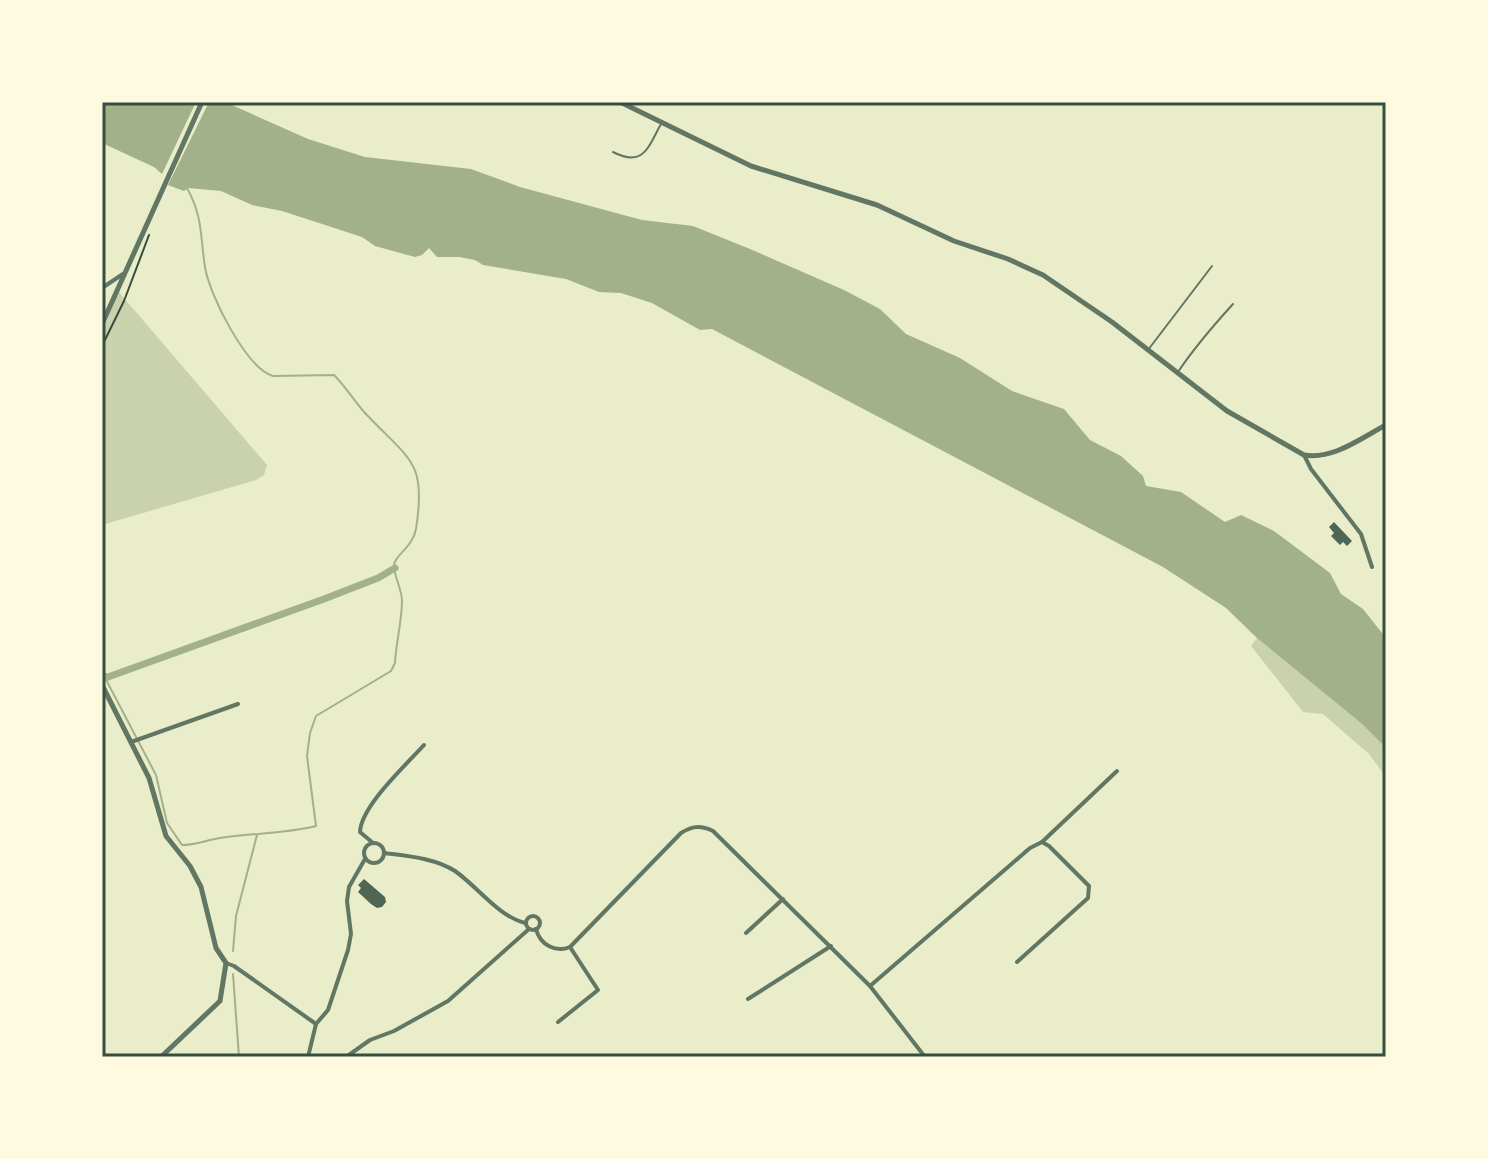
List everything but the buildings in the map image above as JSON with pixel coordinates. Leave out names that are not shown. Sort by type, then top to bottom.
[{"type":"street","points":[[102,324],[202,102]]},
{"type":"street","points":[[620,102],[751,166],[877,205],[954,241],[1008,259],[1070,293],[1237,417],[1304,455],[1315,457],[1333,453],[1386,425]]},
{"type":"street","points":[[102,288],[127,272]]},
{"type":"street","points":[[1304,455],[1311,469],[1361,534],[1372,567]]},
{"type":"street","points":[[102,685],[149,778],[166,836],[190,866],[201,887],[216,948],[226,963],[316,1024]]},
{"type":"street","points":[[131,742],[238,704]]},
{"type":"street","points":[[384,853],[360,832],[360,821],[424,745]]},
{"type":"street","points":[[870,986],[1030,848],[1042,842],[1117,771]]},
{"type":"street","points":[[525,923],[529,917],[536,917],[540,923],[536,929],[538,937],[549,947],[562,950],[570,947],[681,833],[689,828],[704,827],[713,831],[870,986],[925,1057]]},
{"type":"street","points":[[1017,962],[1088,898],[1089,886],[1042,842]]},
{"type":"street","points":[[308,1057],[316,1024],[328,1010],[348,950],[351,934],[349,887],[365,859],[364,850],[373,843]]},
{"type":"street","points":[[365,859],[370,863],[378,862],[384,853]]},
{"type":"street","points":[[384,853],[421,858],[454,870],[529,929]]},
{"type":"street","points":[[746,933],[783,899]]},
{"type":"street","points":[[346,1057],[370,1040],[394,1031],[448,1001],[529,929],[536,929]]},
{"type":"street","points":[[748,999],[831,946]]},
{"type":"street","points":[[558,1022],[598,990],[570,947]]},
{"type":"street","points":[[161,1057],[220,1001],[226,963]]},
{"type":"lane","points":[[613,152],[638,158],[644,154],[661,123]]},
{"type":"lane","points":[[1147,351],[1212,266]]},
{"type":"lane","points":[[1177,373],[1201,339],[1214,329],[1233,304]]},
{"type":"path","points":[[102,346],[124,301],[152,228]]},
{"type":"shaded area","points":[[102,102],[196,102],[162,174],[154,167],[102,143]]},
{"type":"shaded area","points":[[209,102],[225,102],[308,139],[365,157],[471,169],[520,187],[642,220],[693,226],[844,290],[880,309],[906,334],[960,358],[1012,391],[1064,409],[1090,440],[1121,456],[1143,476],[1146,486],[1181,492],[1225,522],[1241,515],[1274,531],[1330,573],[1341,594],[1363,609],[1386,638],[1386,748],[1226,608],[1163,567],[712,329],[700,330],[652,303],[621,293],[599,292],[566,279],[483,265],[475,260],[437,257],[429,248],[415,257],[375,246],[362,237],[282,211],[252,205],[221,191],[188,188],[184,191],[168,185]]},
{"type":"shaded area","points":[[118,291],[267,465],[264,475],[256,480],[102,525],[102,324]]},
{"type":"shaded area","points":[[1257,638],[1362,724],[1386,748],[1386,777],[1369,754],[1323,714],[1303,712],[1251,646]]},
{"type":"waterway","points":[[102,672],[156,775],[167,823],[182,845],[316,826],[307,756],[316,716],[391,671],[395,663],[402,601],[394,565],[416,529],[419,506],[416,474],[403,452],[334,375],[273,376],[252,359],[230,329],[208,279],[198,217],[187,188]]},
{"type":"waterway","points":[[103,676],[108,677],[324,599],[395,568]]},
{"type":"waterway","points":[[233,951],[236,916],[257,835]]},
{"type":"waterway","points":[[233,974],[239,1057]]}]
